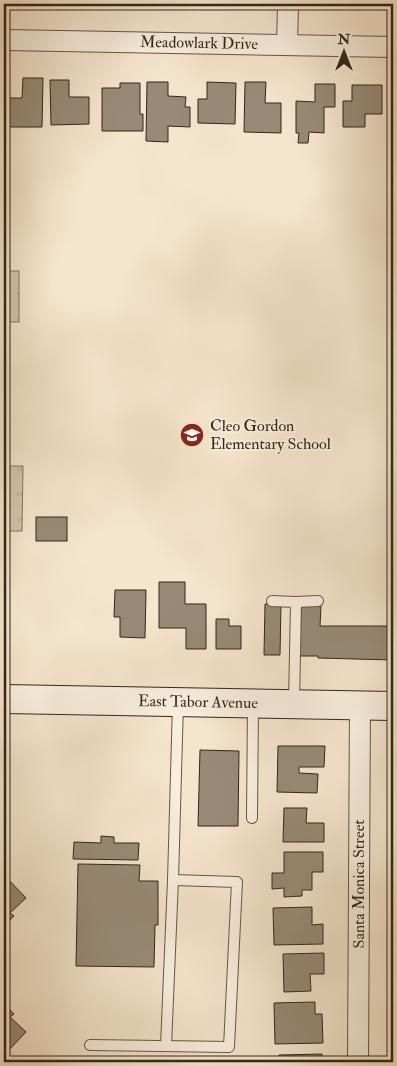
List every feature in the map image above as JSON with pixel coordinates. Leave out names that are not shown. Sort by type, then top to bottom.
[{"type":"main road","name":"East Tabor Avenue","points":[[4,698],[393,706]]},
{"type":"street","points":[[287,45],[288,4]]},
{"type":"street","name":"Meadowlark Drive","points":[[4,40],[393,47]]},
{"type":"street","name":"Santa Monica Street","points":[[358,1062],[360,705]]},
{"type":"lane","points":[[272,601],[318,601]]},
{"type":"lane","points":[[294,704],[296,602]]},
{"type":"lane","points":[[166,1046],[174,880],[178,702]]},
{"type":"lane","points":[[252,703],[252,818]]},
{"type":"lane","points":[[90,1045],[229,1047],[237,882],[174,880]]},
{"type":"green space","points":[[4,271],[19,271],[19,322],[4,322]]},
{"type":"green space","points":[[4,466],[23,466],[22,531],[4,531]]},
{"type":"building","points":[[341,4],[361,4],[361,7],[341,7]]},
{"type":"building","points":[[23,78],[43,78],[42,127],[5,127],[6,98],[22,98]]},
{"type":"building","points":[[50,80],[69,80],[69,97],[89,97],[89,124],[51,125]]},
{"type":"building","points":[[147,82],[168,82],[168,96],[186,97],[185,107],[190,107],[190,127],[168,126],[168,142],[146,141]]},
{"type":"building","points":[[207,82],[236,83],[235,124],[198,123],[198,99],[207,99]]},
{"type":"building","points":[[245,82],[266,82],[265,103],[281,103],[281,133],[244,132]]},
{"type":"building","points":[[120,83],[140,83],[140,114],[143,114],[143,131],[102,131],[102,88],[120,88]]},
{"type":"building","points":[[315,84],[335,84],[335,107],[324,107],[324,133],[309,132],[308,143],[298,143],[299,133],[296,133],[296,101],[315,102]]},
{"type":"building","points":[[352,85],[382,85],[382,114],[365,114],[365,127],[343,127],[343,101],[352,101]]},
{"type":"building","points":[[36,517],[67,517],[67,541],[36,541]]},
{"type":"building","points":[[159,582],[185,582],[185,604],[206,604],[206,649],[186,649],[186,628],[159,628]]},
{"type":"building","points":[[115,590],[146,590],[145,638],[120,637],[120,617],[114,617]]},
{"type":"building","points":[[265,604],[281,604],[280,655],[264,655]]},
{"type":"building","points":[[301,606],[321,606],[320,626],[393,626],[393,660],[300,656]]},
{"type":"building","points":[[216,619],[229,619],[229,626],[241,626],[241,649],[216,649]]},
{"type":"building","points":[[278,746],[325,746],[324,767],[299,767],[299,773],[318,774],[317,793],[277,792]]},
{"type":"building","points":[[393,748],[393,769],[392,769]]},
{"type":"building","points":[[200,750],[239,751],[238,826],[198,826]]},
{"type":"building","points":[[284,808],[307,808],[306,823],[324,823],[324,842],[283,842]]},
{"type":"building","points":[[393,822],[393,850],[392,850]]},
{"type":"building","points":[[101,836],[114,837],[114,843],[139,843],[138,860],[73,859],[74,842],[101,843]]},
{"type":"building","points":[[284,852],[323,852],[323,872],[312,872],[312,890],[302,890],[302,896],[284,897],[284,888],[272,889],[272,873],[284,873]]},
{"type":"building","points":[[78,864],[140,865],[139,881],[158,881],[158,925],[155,925],[154,967],[76,966]]},
{"type":"building","points":[[6,877],[26,898],[10,913],[14,916],[4,926],[4,879]]},
{"type":"building","points":[[312,907],[312,925],[323,924],[323,944],[274,945],[273,908]]},
{"type":"building","points":[[324,953],[324,974],[310,974],[311,991],[284,992],[283,954]]},
{"type":"building","points":[[315,1002],[315,1014],[322,1014],[323,1043],[275,1044],[274,1003]]},
{"type":"building","points":[[4,1004],[14,1014],[10,1017],[26,1032],[6,1053],[4,1050]]},
{"type":"building","points":[[322,1054],[322,1062],[279,1062],[279,1055]]},
{"type":"place","name":"Cleo Gordon Elementary School","points":[[192,435]]}]
